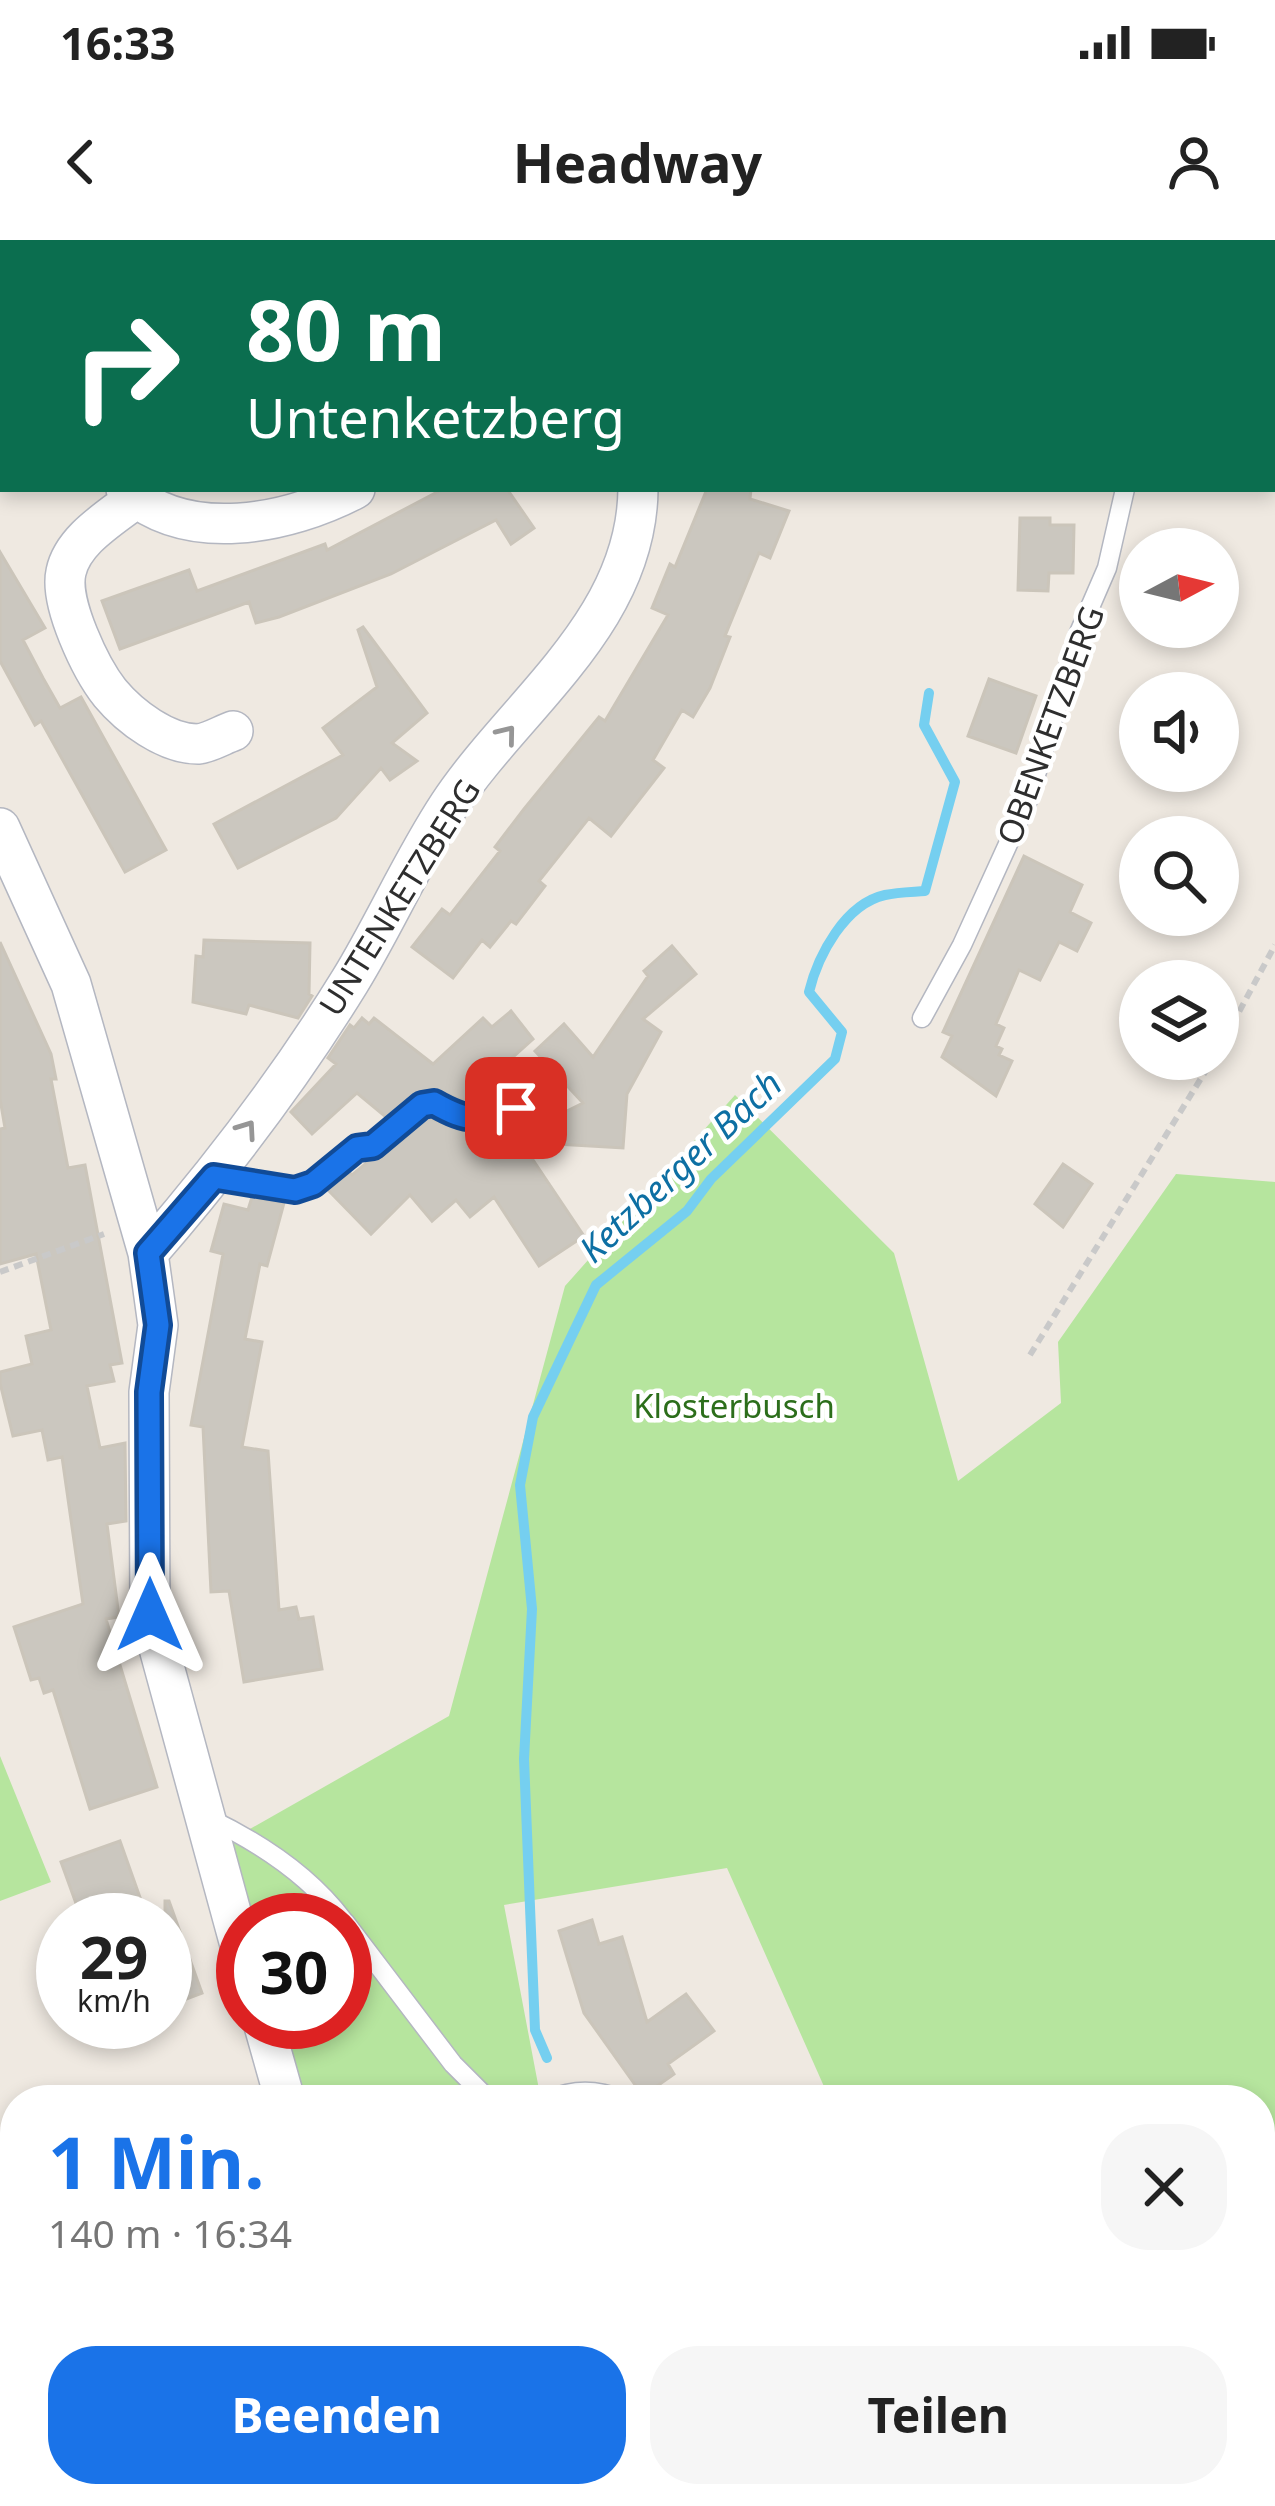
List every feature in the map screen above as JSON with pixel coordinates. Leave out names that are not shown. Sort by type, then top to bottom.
[{"type":"street","points":[[233,731],[200,744],[166,738],[110,693],[71,617],[64,592],[66,569],[79,545],[131,494],[184,520],[225,524],[308,508],[348,492]]},
{"type":"street","name":"UNTENKETZBERG","points":[[143,1237],[214,1177],[349,983],[450,803],[574,653],[623,567],[638,492]]},
{"type":"street","points":[[0,828],[71,984],[143,1237],[158,1325],[149,1392],[150,1615],[224,1893]]},
{"type":"street","points":[[270,2049],[281,2085]]},
{"type":"lane","name":"OBENKETZBERG","points":[[922,1018],[962,945],[1029,798],[1078,635],[1108,568],[1125,492]]},
{"type":"lane","points":[[214,1177],[295,1190],[313,1184],[357,1148],[373,1146],[422,1105],[434,1103],[456,1118],[486,1119],[516,1108]]},
{"type":"lane","points":[[201,1814],[259,1843],[318,1893]]},
{"type":"lane","points":[[372,1958],[474,2085]]},
{"type":"path","points":[[1239,1012],[1275,945]]},
{"type":"path","points":[[1030,1355],[1200,1080]]},
{"type":"path","points":[[0,1272],[143,1237]]},
{"type":"green space","name":"Klosterbusch","points":[[735,1095],[894,1253],[958,1481],[1061,1403],[1058,1342],[1176,1174],[1275,1182],[1275,2085],[823,2085],[727,1868],[504,1905],[538,2085],[301,2085],[290,2049],[372,2049],[372,1893],[243,1893],[227,1842],[449,1716],[565,1286]]},
{"type":"green space","points":[[0,1756],[51,1882],[0,1901]]},
{"type":"building","points":[[437,492],[509,492],[534,528],[511,544],[496,520],[391,574],[279,617],[256,623],[249,602],[120,649],[102,601],[189,570],[197,591],[325,544],[327,550]]},
{"type":"building","points":[[706,492],[751,492],[750,499],[789,511],[770,558],[759,553],[725,636],[730,637],[710,688],[693,717],[682,710],[653,760],[664,768],[611,836],[589,818],[539,881],[545,886],[516,924],[511,921],[490,947],[482,940],[453,978],[412,947],[442,909],[450,915],[500,851],[495,847],[524,809],[599,717],[605,721],[668,615],[652,608],[670,564],[675,567]]},
{"type":"building","points":[[1020,518],[1050,518],[1050,525],[1074,525],[1073,573],[1049,573],[1048,591],[1018,590]]},
{"type":"building","points":[[0,552],[45,628],[23,640],[43,678],[60,708],[81,697],[166,850],[125,872],[41,721],[35,725],[0,661]]},
{"type":"building","points":[[363,627],[427,713],[392,743],[417,761],[390,780],[381,768],[336,818],[238,868],[214,824],[343,755],[323,728],[377,687],[358,630]]},
{"type":"building","points":[[989,679],[1036,696],[1016,753],[968,736]]},
{"type":"building","points":[[1024,856],[1082,885],[1070,912],[1091,923],[1077,951],[1059,942],[1040,980],[1019,970],[996,1024],[1004,1028],[996,1046],[1002,1049],[999,1055],[1012,1061],[996,1096],[942,1057],[952,1036],[943,1032]]},
{"type":"building","points":[[204,940],[310,943],[312,996],[298,1018],[249,1005],[246,1014],[193,1002],[196,956],[203,957]]},
{"type":"building","points":[[0,942],[51,1054],[56,1079],[51,1079],[68,1168],[85,1165],[122,1363],[110,1365],[114,1381],[87,1386],[100,1448],[125,1443],[126,1521],[107,1524],[119,1617],[106,1619],[157,1787],[90,1809],[53,1690],[44,1693],[39,1678],[31,1680],[14,1627],[83,1604],[62,1457],[48,1460],[42,1430],[13,1436],[0,1383],[0,1372],[32,1364],[26,1336],[51,1330],[36,1254],[0,1264],[0,1129],[5,1128],[0,1099]]},
{"type":"building","points":[[672,946],[696,974],[643,1019],[661,1032],[627,1094],[623,1148],[521,1142],[584,1236],[539,1266],[494,1197],[470,1217],[456,1200],[432,1221],[410,1195],[371,1234],[327,1189],[382,1156],[428,1118],[484,1131],[494,1147],[583,1103],[535,1051],[564,1024],[593,1057],[648,976],[644,971]]},
{"type":"building","points":[[511,1011],[533,1039],[466,1099],[469,1103],[439,1091],[420,1092],[386,1117],[357,1093],[312,1134],[291,1112],[336,1064],[328,1058],[350,1025],[354,1028],[362,1018],[369,1024],[374,1018],[433,1064],[483,1018],[492,1027]]},
{"type":"building","points":[[1063,1164],[1092,1184],[1063,1227],[1035,1204]]},
{"type":"building","points":[[252,1197],[284,1203],[267,1266],[260,1264],[245,1339],[262,1342],[242,1447],[268,1451],[279,1610],[296,1607],[299,1619],[313,1617],[322,1669],[244,1682],[229,1591],[211,1592],[203,1427],[191,1425],[223,1254],[211,1251],[224,1204],[248,1210]]},
{"type":"building","points":[[120,1841],[138,1893],[72,1893],[61,1862]]},
{"type":"building","points":[[592,1920],[599,1944],[622,1937],[647,2022],[686,1994],[714,2031],[668,2064],[674,2074],[658,2085],[635,2085],[584,2013],[559,1931]]},
{"type":"building","points":[[192,1965],[202,1993],[192,1997]]},
{"type":"waterway","name":"Ketzberger Bach","points":[[547,2058],[535,2030],[524,1759],[532,1609],[520,1485],[533,1417],[596,1285],[687,1211],[711,1179],[835,1059],[842,1032],[809,992],[819,962],[835,933],[871,900],[925,891],[955,782],[924,725],[929,693]]},
{"type":"route","points":[[150,1615],[149,1392],[158,1325],[148,1253],[214,1177],[295,1190],[313,1184],[357,1148],[373,1146],[422,1105],[434,1103],[456,1118],[486,1119],[516,1108]]}]
